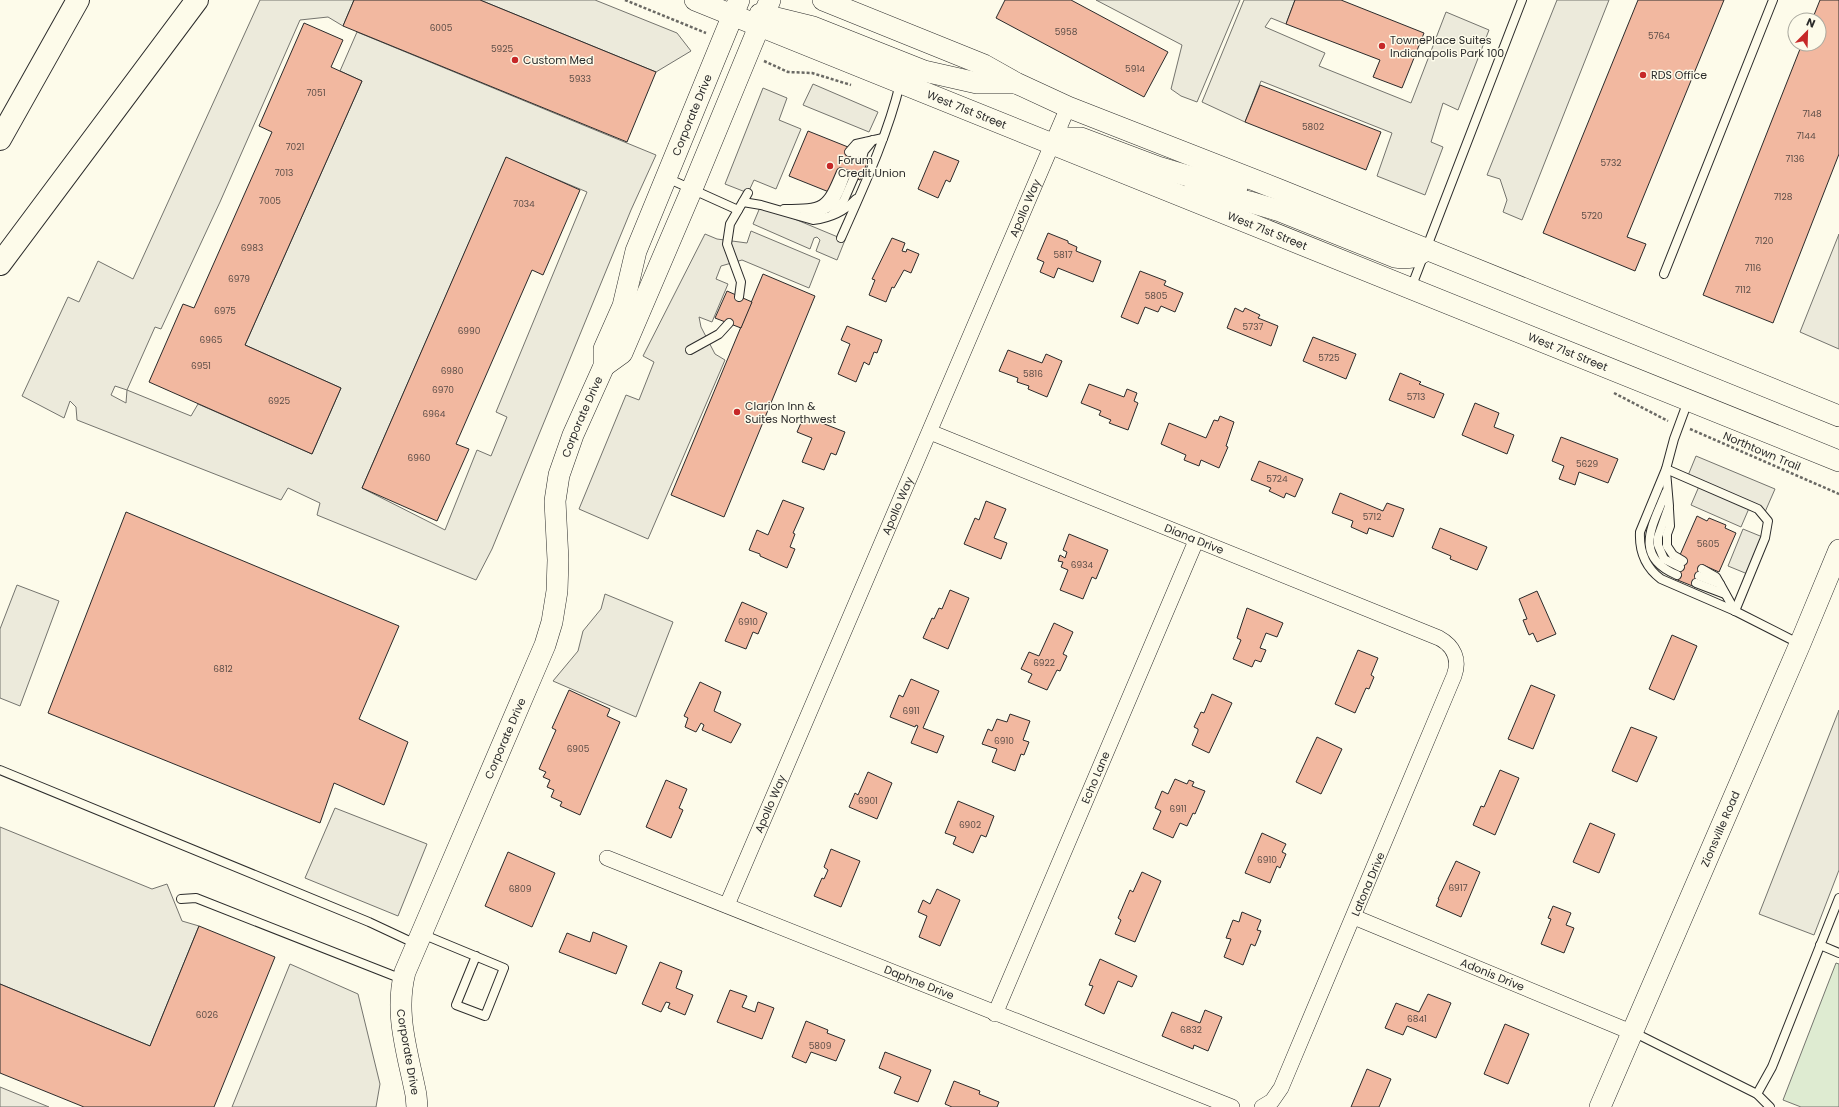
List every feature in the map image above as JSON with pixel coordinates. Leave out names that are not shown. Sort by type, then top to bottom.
[{"type":"highway","points":[[0,139],[78,0]]},
{"type":"highway","points":[[0,264],[197,0]]},
{"type":"main road","name":"West 71st Street","points":[[695,0],[764,13],[900,83],[1411,289],[1552,344],[1839,461]]},
{"type":"main road","points":[[823,0],[984,65],[1016,84],[1068,107],[1280,190],[1839,416]]},
{"type":"main road","name":"Corporate Drive","points":[[417,1107],[400,1016],[400,991],[403,979],[542,652],[550,629],[557,591],[558,564],[555,501],[559,475],[573,435],[604,366],[604,349],[623,306],[636,251],[736,8]]},
{"type":"main road","name":"Corporate Drive","points":[[604,366],[622,353],[692,189],[764,13]]},
{"type":"main road","points":[[764,13],[813,27],[924,70],[978,83],[1016,84]]},
{"type":"main road","points":[[1052,144],[1065,138],[1082,138],[1158,167],[1188,176],[1222,183],[1280,190]]},
{"type":"main road","points":[[1170,191],[1221,196],[1250,202],[1280,211],[1395,257],[1408,259],[1417,257],[1426,250]]},
{"type":"main road","name":"Zionsville Road","points":[[1600,1107],[1631,1032],[1800,644],[1839,550]]},
{"type":"street","name":"Apollo Way","points":[[727,905],[1068,107]]},
{"type":"street","name":"Diana Drive","points":[[930,432],[1196,541],[1439,638],[1451,647],[1454,653]]},
{"type":"street","name":"Echo Lane","points":[[995,1014],[1196,541]]},
{"type":"street","name":"Latona Drive","points":[[1262,1107],[1272,1101],[1281,1088],[1354,917],[1454,676],[1457,665],[1454,653]]},
{"type":"street","name":"Daphne Drive","points":[[607,858],[995,1014],[1232,1107]]},
{"type":"street","name":"Adonis Drive","points":[[1354,917],[1631,1032]]},
{"type":"lane","points":[[1411,289],[1522,0]]},
{"type":"lane","points":[[1664,274],[1773,0]]},
{"type":"lane","points":[[841,238],[893,113],[900,83]]},
{"type":"lane","points":[[870,141],[864,151],[855,155],[856,144],[883,138]]},
{"type":"lane","points":[[829,216],[844,200],[847,174]]},
{"type":"lane","points":[[774,209],[815,208],[822,205],[847,174]]},
{"type":"lane","points":[[791,214],[822,213],[837,197],[847,174]]},
{"type":"lane","points":[[666,178],[738,210]]},
{"type":"lane","points":[[739,297],[741,282],[727,244],[730,224],[748,193]]},
{"type":"lane","points":[[743,202],[813,220],[841,211],[859,196]]},
{"type":"lane","points":[[690,350],[719,334],[728,323]]},
{"type":"lane","points":[[1689,400],[1674,439],[1666,469],[1640,532],[1642,554],[1646,563],[1651,572],[1661,579],[1734,611],[1800,644]]},
{"type":"lane","points":[[1666,469],[1668,489],[1669,506],[1659,532],[1658,545],[1664,559],[1680,568],[1656,563],[1650,546],[1649,538],[1651,529],[1668,489]]},
{"type":"lane","points":[[1666,469],[1758,509],[1768,521],[1765,538],[1734,611]]},
{"type":"lane","points":[[1725,594],[1699,576],[1716,577],[1720,584],[1734,611]]},
{"type":"lane","points":[[0,770],[370,922],[419,939],[476,956],[504,968],[485,1016],[456,1005],[476,956]]},
{"type":"lane","points":[[181,899],[196,898],[403,979]]},
{"type":"lane","points":[[1757,1094],[1772,1067],[1839,898]]},
{"type":"lane","points":[[1820,945],[1839,952]]},
{"type":"lane","points":[[1631,1032],[1757,1094],[1770,1107]]},
{"type":"path","points":[[625,0],[698,29]]},
{"type":"path","points":[[773,65],[788,72],[812,73],[857,87]]},
{"type":"path","points":[[1612,392],[1667,420]]},
{"type":"path","name":"Northtown Trail","points":[[1695,431],[1839,494]]},
{"type":"green space","points":[[1836,963],[1839,964],[1839,1107],[1801,1107],[1783,1100]]},
{"type":"shaded area","points":[[260,0],[354,0],[343,26],[328,17],[300,20],[220,202],[161,329],[155,327],[127,390],[191,416],[198,404],[312,454],[341,388],[245,345],[362,81],[340,71],[357,32],[656,155],[631,210],[492,549],[476,580],[317,515],[320,503],[288,488],[281,500],[77,420],[76,407],[70,401],[64,418],[22,396],[68,297],[79,302],[98,261],[133,279]],"holes":[[[506,158],[587,192],[496,412],[507,417],[491,456],[477,450],[445,530],[362,488]],[[115,386],[127,390],[126,403],[111,395]]]},
{"type":"shaded area","points":[[480,0],[595,0],[677,33],[691,51],[656,72]]},
{"type":"shaded area","points":[[1096,0],[1240,0],[1197,102],[1181,96],[1171,89],[1182,45]]},
{"type":"shaded area","points":[[1244,0],[1295,0],[1286,24],[1271,18],[1265,27],[1325,53],[1319,66],[1411,103],[1446,12],[1489,30],[1458,110],[1443,103],[1431,142],[1443,147],[1425,195],[1377,176],[1392,133],[1261,81],[1245,122],[1202,102]]},
{"type":"shaded area","points":[[1557,0],[1609,0],[1522,220],[1503,212],[1507,200],[1500,179],[1487,175]]},
{"type":"shaded area","points":[[813,84],[878,112],[869,132],[803,105]]},
{"type":"shaded area","points":[[763,88],[787,98],[779,120],[801,129],[776,189],[754,180],[748,193],[725,184]]},
{"type":"shaded area","points":[[761,205],[845,240],[837,260],[816,251],[820,240],[817,237],[814,238],[810,249],[753,224]]},
{"type":"shaded area","points":[[751,231],[820,260],[809,288],[742,260],[721,266],[716,279],[728,284],[712,322],[699,317],[701,327],[715,354],[725,360],[648,539],[579,509],[626,395],[639,400],[654,362],[643,356],[705,234],[717,239],[747,243]]},
{"type":"shaded area","points":[[1839,234],[1839,349],[1800,332]]},
{"type":"shaded area","points":[[1696,456],[1775,489],[1765,512],[1750,506],[1741,527],[1691,505],[1700,484],[1687,478]]},
{"type":"shaded area","points":[[1743,529],[1765,538],[1750,575],[1728,566]]},
{"type":"shaded area","points":[[17,585],[59,601],[20,706],[0,698],[0,629]]},
{"type":"shaded area","points":[[605,594],[673,622],[636,717],[553,681],[578,651],[583,631],[601,609]]},
{"type":"shaded area","points":[[1839,710],[1839,870],[1814,935],[1759,914]]},
{"type":"shaded area","points":[[335,808],[427,844],[398,916],[305,878]]},
{"type":"shaded area","points":[[0,827],[152,889],[167,884],[182,921],[199,926],[150,1046],[0,984]]},
{"type":"shaded area","points":[[290,964],[358,994],[380,1084],[376,1107],[232,1107]]},
{"type":"shaded area","points":[[0,1087],[49,1107],[0,1107]]},
{"type":"building","points":[[354,0],[480,0],[656,72],[627,142],[343,26]]},
{"type":"building","points":[[1005,0],[1071,0],[1168,52],[1144,97],[996,18]]},
{"type":"building","name":"TownePlace Suites Indianapolis Park 100","points":[[1295,0],[1341,0],[1424,33],[1402,88],[1373,77],[1380,60],[1286,24]]},
{"type":"building","points":[[1638,0],[1724,0],[1627,237],[1646,244],[1635,271],[1543,233]]},
{"type":"building","points":[[1820,0],[1839,0],[1839,154],[1773,323],[1703,295],[1799,52],[1827,52],[1827,12],[1815,12]]},
{"type":"building","points":[[304,23],[343,40],[331,67],[362,81],[245,345],[341,388],[312,454],[149,382],[183,304],[194,308],[272,132],[259,126]]},
{"type":"building","points":[[1260,85],[1381,132],[1366,170],[1245,122]]},
{"type":"building","name":"Forum Credit Union","points":[[808,131],[848,147],[847,151],[868,161],[860,180],[838,171],[829,192],[789,176]]},
{"type":"building","points":[[934,151],[959,161],[950,182],[946,180],[938,198],[918,189]]},
{"type":"building","points":[[506,157],[580,190],[543,275],[532,270],[456,444],[469,449],[437,521],[362,488]]},
{"type":"building","points":[[1048,233],[1068,241],[1068,243],[1077,247],[1076,251],[1101,261],[1093,282],[1058,268],[1054,278],[1040,272],[1044,262],[1037,259]]},
{"type":"building","points":[[892,238],[905,243],[902,251],[906,252],[907,249],[919,254],[911,273],[904,270],[894,288],[892,287],[886,302],[869,295],[875,280],[872,279]]},
{"type":"building","points":[[1140,271],[1166,281],[1164,285],[1183,293],[1175,312],[1161,306],[1158,312],[1145,307],[1138,324],[1121,317]]},
{"type":"building","name":"Clarion Inn & Suites Northwest","points":[[763,274],[815,296],[724,517],[671,495]]},
{"type":"building","points":[[727,291],[752,302],[741,328],[715,318]]},
{"type":"building","points":[[1235,308],[1243,312],[1245,308],[1260,315],[1258,318],[1278,326],[1271,346],[1227,328]]},
{"type":"building","points":[[847,326],[882,340],[877,353],[874,352],[869,365],[864,362],[856,382],[838,374],[850,344],[841,340]]},
{"type":"building","points":[[1313,337],[1356,354],[1346,379],[1303,361]]},
{"type":"building","points":[[1008,350],[1042,363],[1046,354],[1062,361],[1047,397],[1028,389],[1029,386],[1017,382],[1018,378],[999,371]]},
{"type":"building","points":[[1400,373],[1421,382],[1419,384],[1444,394],[1434,418],[1389,400]]},
{"type":"building","points":[[1089,384],[1124,397],[1127,389],[1137,393],[1134,401],[1138,403],[1128,430],[1109,423],[1111,420],[1099,415],[1101,411],[1081,403]]},
{"type":"building","points":[[1475,403],[1499,413],[1494,427],[1514,435],[1507,454],[1462,435]]},
{"type":"building","points":[[804,416],[845,432],[836,455],[831,453],[824,470],[802,462],[812,438],[797,432]]},
{"type":"building","points":[[1220,416],[1234,422],[1226,446],[1228,447],[1219,468],[1201,460],[1199,466],[1184,460],[1186,455],[1161,444],[1169,423],[1206,438],[1214,420],[1218,421]]},
{"type":"building","points":[[1561,437],[1618,459],[1608,483],[1579,472],[1575,485],[1559,479],[1564,466],[1552,461]]},
{"type":"building","points":[[1259,461],[1303,479],[1295,497],[1286,493],[1284,498],[1269,491],[1271,488],[1251,480]]},
{"type":"building","points":[[1340,493],[1383,511],[1387,503],[1404,509],[1393,537],[1369,528],[1367,534],[1351,527],[1353,521],[1332,513]]},
{"type":"building","points":[[783,500],[804,508],[793,533],[795,534],[790,547],[795,549],[787,568],[749,550],[757,530],[768,535]]},
{"type":"building","points":[[986,501],[1006,509],[994,538],[1007,543],[1001,559],[964,544],[975,518],[979,520]]},
{"type":"building","points":[[126,512],[399,626],[359,719],[408,742],[384,805],[334,783],[320,823],[48,713]]},
{"type":"building","points":[[1697,516],[1707,521],[1709,518],[1726,525],[1725,528],[1736,533],[1719,572],[1703,565],[1695,587],[1675,579],[1684,557],[1680,555]]},
{"type":"building","points":[[1440,528],[1487,547],[1477,570],[1450,559],[1451,556],[1432,548]]},
{"type":"building","points":[[1069,534],[1108,550],[1096,579],[1092,577],[1083,599],[1060,590],[1068,570],[1061,567],[1063,562],[1058,561],[1060,555],[1065,558],[1067,552],[1063,550]]},
{"type":"building","points":[[950,590],[969,598],[948,649],[923,638],[932,618],[934,619],[939,608],[942,609]]},
{"type":"building","points":[[1537,591],[1556,634],[1537,642],[1533,633],[1529,635],[1523,620],[1527,619],[1519,599]]},
{"type":"building","points":[[742,602],[767,613],[758,634],[753,632],[746,649],[725,641]]},
{"type":"building","points":[[1247,608],[1283,623],[1277,637],[1266,633],[1260,648],[1266,650],[1261,662],[1255,660],[1252,667],[1233,659],[1241,640],[1237,638]]},
{"type":"building","points":[[1054,623],[1073,632],[1063,654],[1067,656],[1060,671],[1057,670],[1047,690],[1028,682],[1032,674],[1021,669],[1029,652],[1039,656]]},
{"type":"building","points":[[1672,635],[1697,646],[1674,700],[1649,689]]},
{"type":"building","points":[[1358,650],[1378,658],[1371,675],[1374,677],[1369,689],[1366,688],[1355,713],[1335,704]]},
{"type":"building","points":[[911,679],[939,691],[923,728],[944,736],[937,753],[911,743],[918,726],[916,725],[915,727],[890,717],[899,695],[903,697]]},
{"type":"building","points":[[700,682],[721,692],[714,711],[741,724],[731,743],[702,730],[704,725],[701,723],[696,732],[685,727],[688,718],[684,716]]},
{"type":"building","points":[[1531,685],[1555,695],[1533,749],[1508,739]]},
{"type":"building","points":[[569,690],[610,709],[607,716],[620,722],[580,815],[560,806],[562,802],[551,797],[554,790],[547,787],[550,780],[543,777],[546,772],[539,769],[556,730],[552,728]]},
{"type":"building","points":[[1212,694],[1232,703],[1209,753],[1192,745],[1198,731],[1198,729],[1194,727],[1201,712],[1204,713]]},
{"type":"building","points":[[1010,714],[1030,721],[1023,740],[1029,742],[1024,755],[1021,754],[1015,771],[992,762],[997,749],[982,744],[988,729],[992,731],[997,719],[1007,722]]},
{"type":"building","points":[[1631,727],[1657,737],[1637,782],[1612,771]]},
{"type":"building","points":[[1317,737],[1342,749],[1321,794],[1296,782]]},
{"type":"building","points":[[1500,770],[1519,778],[1495,835],[1473,825],[1481,806],[1484,807]]},
{"type":"building","points":[[868,772],[892,783],[877,819],[849,807],[855,793],[858,795]]},
{"type":"building","points":[[1175,779],[1187,784],[1189,780],[1194,782],[1192,786],[1205,791],[1195,814],[1193,813],[1187,826],[1180,823],[1173,838],[1153,829],[1161,811],[1155,808],[1162,791],[1168,794]]},
{"type":"building","points":[[666,780],[687,789],[679,808],[683,810],[671,838],[646,827]]},
{"type":"building","points":[[958,801],[994,816],[986,837],[981,835],[973,853],[953,844],[956,837],[945,833]]},
{"type":"building","points":[[1590,823],[1615,834],[1599,873],[1573,862]]},
{"type":"building","points":[[1262,833],[1286,844],[1282,852],[1286,854],[1280,868],[1277,866],[1270,883],[1245,873]]},
{"type":"building","points":[[831,849],[860,861],[841,907],[814,896],[822,878],[824,879],[828,870],[824,867]]},
{"type":"building","points":[[508,852],[555,873],[532,927],[485,906]]},
{"type":"building","points":[[1456,861],[1480,872],[1461,917],[1436,906]]},
{"type":"building","points":[[1142,872],[1161,881],[1135,942],[1115,934],[1121,920],[1118,918],[1130,890],[1133,892]]},
{"type":"building","points":[[937,889],[960,900],[940,946],[919,937],[927,916],[918,912],[923,900],[930,904]]},
{"type":"building","points":[[1553,906],[1571,913],[1566,925],[1574,928],[1564,953],[1541,944],[1551,919],[1548,918]]},
{"type":"building","points":[[1242,912],[1261,920],[1257,930],[1261,931],[1255,946],[1251,944],[1243,965],[1224,957],[1231,939],[1226,938],[1233,920],[1239,922]]},
{"type":"building","points":[[199,926],[275,957],[214,1107],[84,1107],[0,1073],[0,984],[150,1046]]},
{"type":"building","points":[[593,932],[627,946],[616,974],[559,952],[567,933],[590,942]]},
{"type":"building","points":[[1100,959],[1137,976],[1132,987],[1118,981],[1104,1014],[1085,1005],[1093,986],[1089,985]]},
{"type":"building","points":[[660,962],[682,971],[676,988],[693,995],[685,1015],[668,1008],[670,1003],[666,1002],[661,1012],[642,1004]]},
{"type":"building","points":[[730,990],[747,996],[742,1007],[755,1012],[758,1002],[774,1008],[762,1039],[717,1022]]},
{"type":"building","points":[[1428,994],[1451,1003],[1436,1038],[1407,1026],[1403,1035],[1385,1028],[1396,1003],[1419,1012]]},
{"type":"building","points":[[1205,1010],[1222,1017],[1208,1051],[1194,1045],[1193,1049],[1162,1036],[1172,1012],[1200,1023]]},
{"type":"building","points":[[806,1021],[828,1030],[827,1033],[845,1040],[836,1061],[811,1052],[806,1063],[792,1057]]},
{"type":"building","points":[[1505,1024],[1529,1034],[1508,1084],[1484,1074]]},
{"type":"building","points":[[885,1052],[931,1070],[918,1102],[894,1093],[901,1077],[879,1068]]},
{"type":"building","points":[[1367,1069],[1391,1079],[1379,1107],[1351,1107]]},
{"type":"building","points":[[954,1081],[980,1091],[979,1094],[999,1102],[997,1107],[952,1107],[945,1104]]},
{"type":"place","name":"TownePlace Suites Indianapolis Park 100","points":[[1382,46]]},
{"type":"place","name":"Custom Med","points":[[515,60]]},
{"type":"place","name":"RDS Office","points":[[1643,75]]},
{"type":"place","name":"Forum Credit Union","points":[[830,166]]},
{"type":"place","name":"Clarion Inn & Suites Northwest","points":[[737,412]]}]
